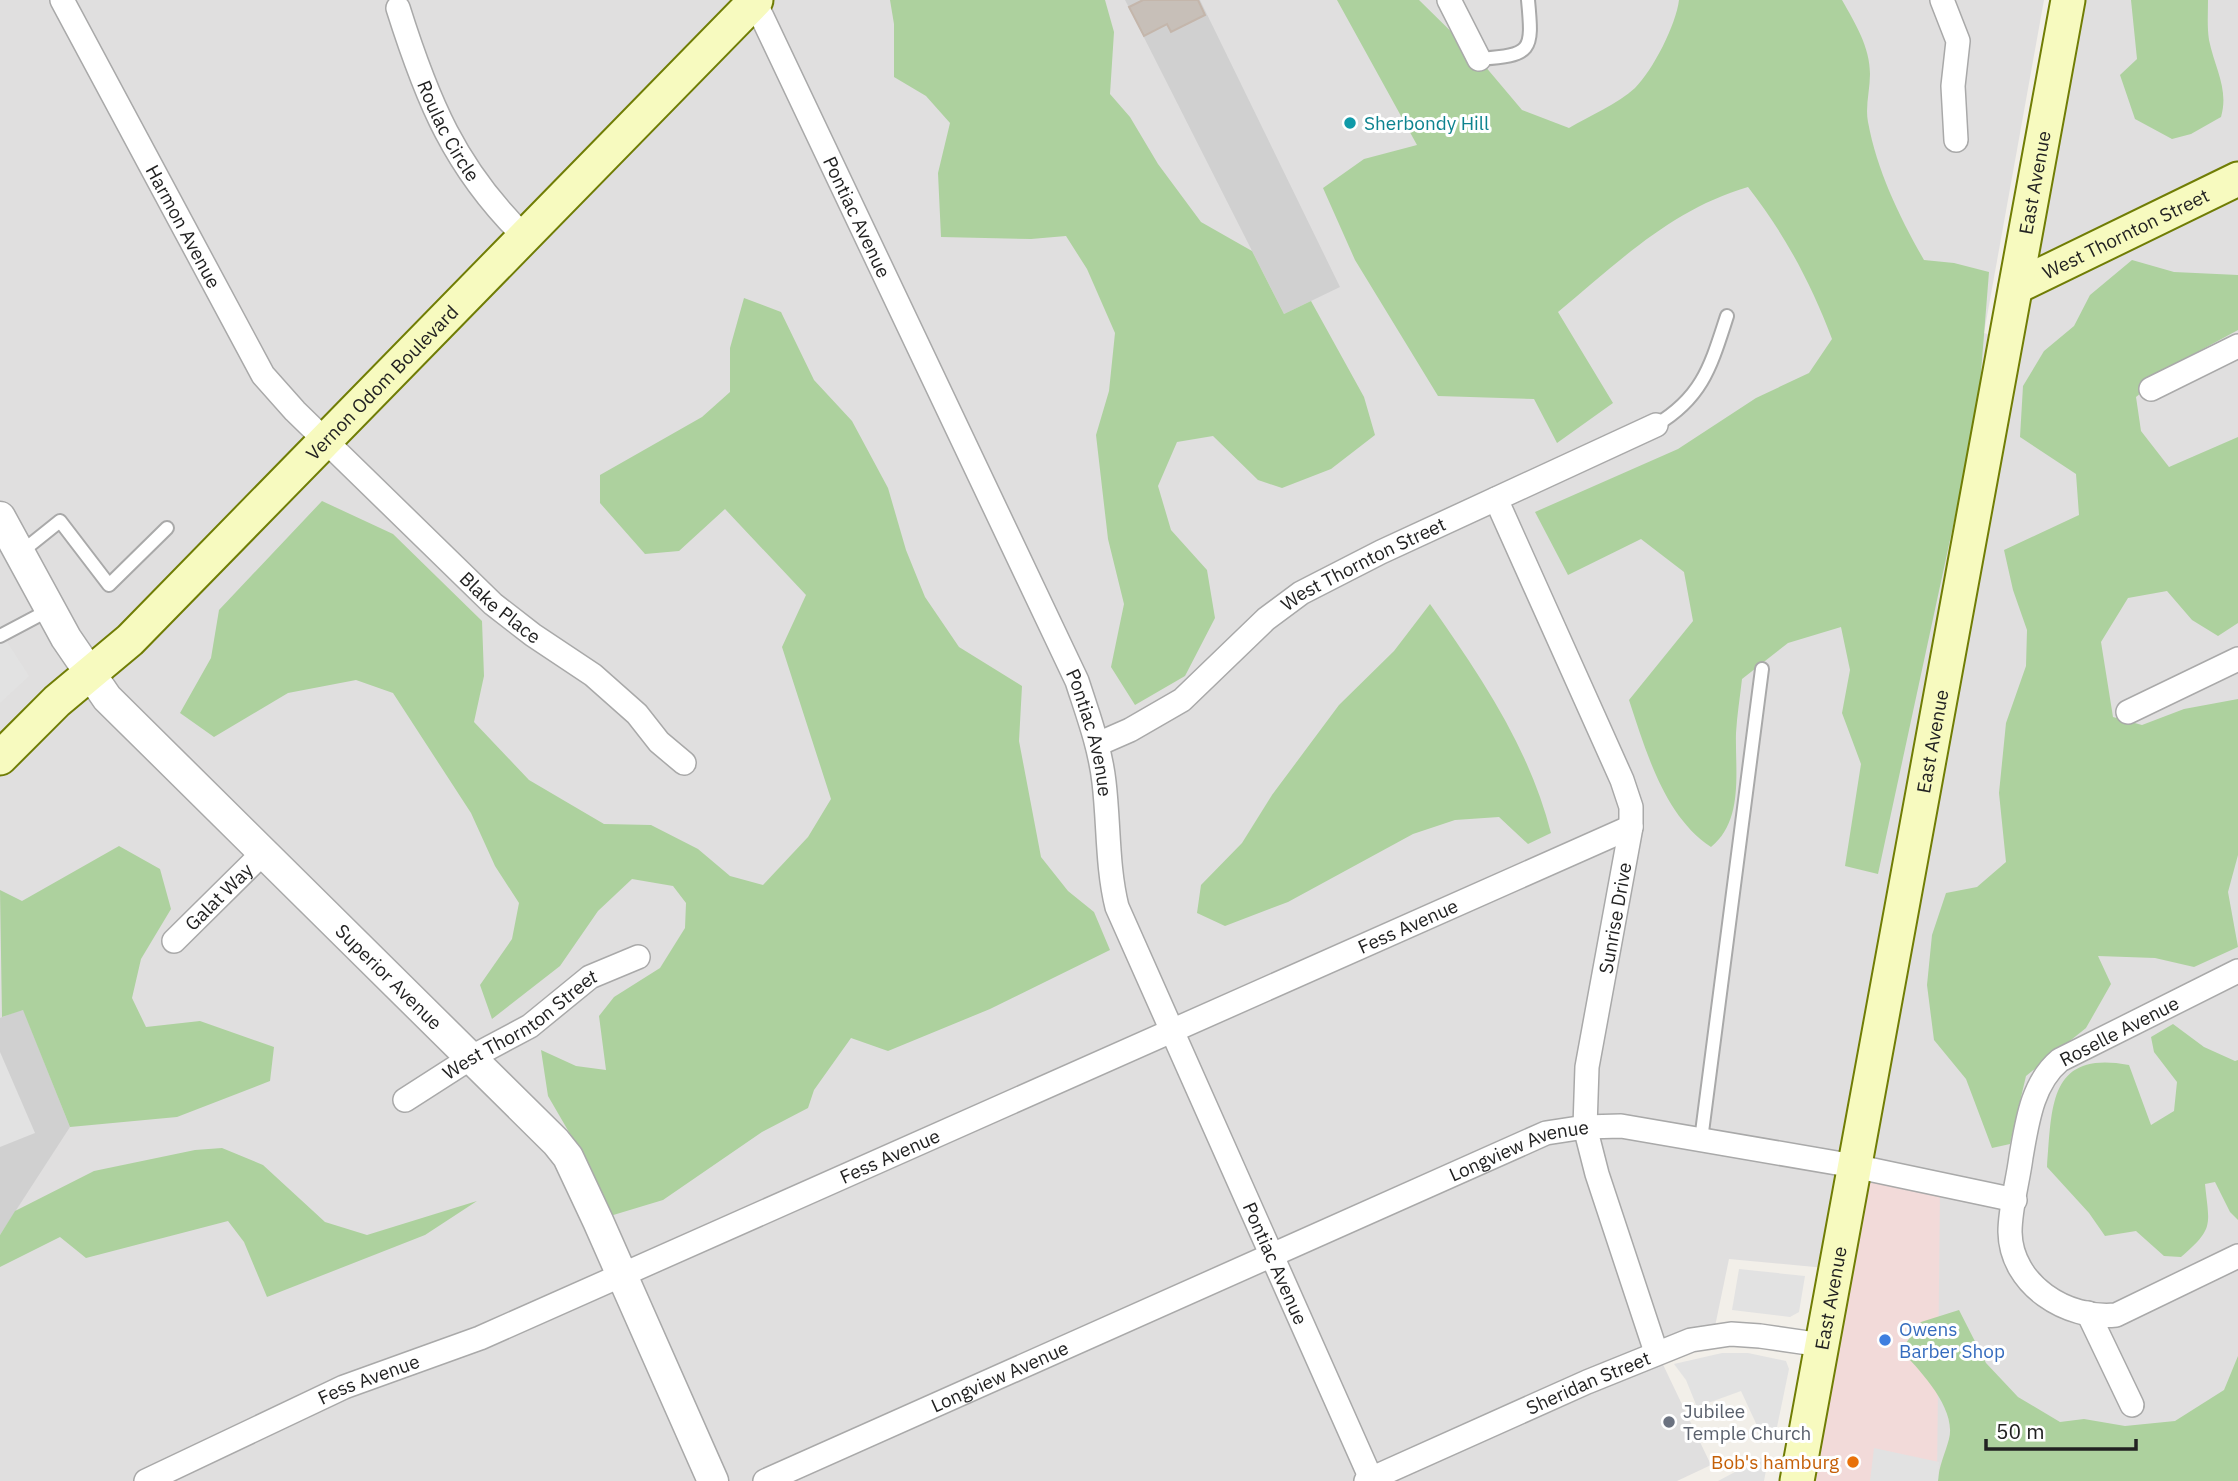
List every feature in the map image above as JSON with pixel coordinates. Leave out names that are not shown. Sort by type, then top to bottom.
[{"type":"main road","name":"East Avenue","points":[[1792,1478],[1822,1345],[2068,0]]},
{"type":"main road","name":"Vernon Odom Boulevard","points":[[0,758],[57,701],[130,640],[755,1]]},
{"type":"main road","name":"West Thornton Street","points":[[2016,287],[2238,179]]},
{"type":"street","name":"Harmon Avenue","points":[[62,0],[262,375],[326,440]]},
{"type":"street","points":[[1449,0],[1479,59]]},
{"type":"street","points":[[1942,0],[1958,41],[1953,86],[1956,141]]},
{"type":"street","name":"Pontiac Avenue","points":[[755,1],[1077,681],[1098,744],[1108,821],[1111,882],[1117,907],[1370,1480]]},
{"type":"street","name":"Roulac Circle","points":[[398,8],[422,83],[463,162],[483,193],[525,237]]},
{"type":"street","points":[[2151,389],[2238,345]]},
{"type":"street","name":"West Thornton Street","points":[[1098,744],[1130,730],[1182,700],[1266,619],[1301,593],[1348,568],[1656,425]]},
{"type":"street","name":"Blake Place","points":[[326,440],[494,604],[533,635],[593,675],[636,714],[659,742],[684,763]]},
{"type":"street","name":"Sunrise Drive","points":[[1496,499],[1622,780],[1631,807],[1631,827],[1587,1067],[1585,1127],[1597,1174],[1656,1352]]},
{"type":"street","name":"Superior Avenue","points":[[0,517],[90,675],[123,717],[472,1057],[568,1157],[713,1481]]},
{"type":"street","points":[[2127,712],[2238,659]]},
{"type":"street","name":"Fess Avenue","points":[[146,1481],[344,1387],[480,1338],[1631,827]]},
{"type":"street","name":"Galat Way","points":[[174,941],[264,852]]},
{"type":"street","name":"West Thornton Street","points":[[405,1100],[472,1057],[530,1026],[590,977],[638,957]]},
{"type":"street","name":"Roselle Avenue","points":[[2015,1200],[2035,1094],[2051,1067],[2238,971]]},
{"type":"street","name":"Longview Avenue","points":[[765,1481],[1546,1133],[1585,1127],[1621,1126],[1854,1167],[2015,1200]]},
{"type":"street","points":[[2015,1200],[2010,1231],[2012,1244],[2029,1280],[2057,1304],[2088,1313],[2116,1315],[2238,1256]]},
{"type":"street","points":[[2088,1313],[2132,1405]]},
{"type":"street","name":"Sheridan Street","points":[[1370,1480],[1656,1352],[1691,1340],[1731,1334],[1822,1345]]},
{"type":"lane","points":[[1479,59],[1511,57],[1524,51],[1531,37],[1528,0]]},
{"type":"lane","points":[[1656,425],[1673,414],[1698,390],[1710,368],[1727,316]]},
{"type":"lane","points":[[19,553],[60,521],[109,585],[167,528]]},
{"type":"lane","points":[[0,636],[51,609]]},
{"type":"lane","points":[[1701,1140],[1762,669]]},
{"type":"shaded area","points":[[0,0],[2044,0],[1984,333],[2006,339],[2068,0],[2238,0],[2238,1481],[1937,1481],[1836,1269],[1729,1259],[1713,1336],[1657,1352],[1711,1465],[1677,1481],[0,1481]]},
{"type":"shaded area","points":[[1125,0],[1200,0],[1340,287],[1284,314]]},
{"type":"shaded area","points":[[0,631],[29,676],[0,703]]},
{"type":"shaded area","points":[[23,1009],[70,1127],[0,1235],[0,1018]]},
{"type":"shaded area","points":[[0,1052],[35,1133],[0,1147]]},
{"type":"shaded area","points":[[1854,1166],[1940,1183],[1937,1481],[1797,1481]]},
{"type":"shaded area","points":[[1739,1269],[1805,1276],[1799,1312],[1790,1317],[1732,1310]]},
{"type":"shaded area","points":[[1722,1353],[1748,1353],[1786,1361],[1789,1369],[1777,1427],[1760,1432],[1741,1391],[1697,1407],[1686,1380],[1674,1364]]},
{"type":"shaded area","points":[[1874,1448],[1939,1462],[1938,1481],[1870,1481]]},
{"type":"shaded area","points":[[1769,1454],[1764,1481],[1718,1481]]},
{"type":"green space","points":[[890,0],[1105,0],[1114,32],[1110,94],[1130,117],[1158,164],[1201,222],[1252,251],[1284,314],[1311,301],[1364,397],[1375,435],[1331,469],[1282,488],[1258,480],[1213,436],[1177,442],[1158,486],[1171,530],[1207,570],[1215,618],[1185,676],[1135,705],[1111,667],[1124,604],[1108,539],[1096,435],[1109,391],[1115,333],[1087,269],[1066,236],[1031,239],[941,237],[938,173],[950,123],[926,96],[894,77],[894,24]]},
{"type":"green space","points":[[1337,0],[1419,0],[1479,59],[1522,110],[1569,128],[1620,99],[1642,80],[1669,34],[1679,0],[1842,0],[1861,36],[1867,54],[1870,74],[1867,116],[1877,158],[1890,194],[1915,244],[1924,260],[1954,263],[1989,272],[1978,410],[1878,874],[1845,866],[1861,764],[1842,713],[1850,670],[1841,627],[1788,643],[1742,679],[1736,733],[1736,794],[1729,823],[1722,836],[1711,847],[1695,834],[1669,800],[1650,761],[1629,700],[1693,621],[1684,572],[1641,539],[1568,575],[1535,512],[1678,449],[1756,398],[1809,373],[1832,339],[1806,278],[1785,241],[1748,187],[1720,197],[1670,223],[1558,312],[1613,403],[1557,443],[1534,399],[1438,396],[1355,260],[1323,188],[1364,159],[1417,145]]},
{"type":"green space","points":[[2131,0],[2208,0],[2209,40],[2223,97],[2221,117],[2191,134],[2172,139],[2135,119],[2120,75],[2137,59]]},
{"type":"green space","points":[[2132,260],[2174,272],[2238,275],[2238,330],[2179,362],[2136,397],[2141,431],[2169,467],[2238,437],[2238,623],[2218,636],[2192,620],[2167,591],[2128,598],[2101,642],[2113,717],[2142,725],[2184,709],[2238,699],[2238,855],[2228,892],[2238,947],[2194,967],[2155,958],[2098,956],[2111,984],[2086,1028],[2026,1076],[2010,1144],[1992,1148],[1966,1079],[1934,1040],[1927,985],[1932,935],[1946,893],[1977,887],[2006,862],[1999,793],[2006,723],[2026,666],[2027,630],[2013,590],[2004,550],[2079,515],[2076,474],[2020,437],[2023,386],[2044,351],[2074,326],[2090,295]]},
{"type":"green space","points":[[744,298],[781,312],[814,380],[852,421],[888,488],[906,550],[925,597],[959,647],[1022,686],[1019,741],[1041,857],[1068,891],[1094,912],[1110,950],[990,1009],[888,1051],[851,1038],[814,1090],[808,1108],[762,1132],[663,1200],[610,1216],[584,1158],[548,1096],[541,1050],[576,1066],[606,1070],[599,1016],[614,997],[660,968],[685,928],[686,903],[673,886],[632,879],[598,911],[560,966],[492,1019],[480,985],[512,939],[519,903],[495,866],[471,813],[393,693],[356,680],[288,693],[214,737],[180,713],[211,658],[219,610],[322,501],[393,534],[482,621],[484,676],[474,722],[529,780],[604,824],[651,825],[698,849],[730,876],[763,885],[808,837],[831,799],[782,647],[806,595],[725,509],[679,551],[645,554],[600,503],[600,475],[702,417],[730,392],[730,348]]},
{"type":"green space","points":[[1430,604],[1484,685],[1516,741],[1542,801],[1551,833],[1528,844],[1499,817],[1455,820],[1413,834],[1288,902],[1225,926],[1197,913],[1201,885],[1242,843],[1272,795],[1339,705],[1394,651]]},
{"type":"green space","points":[[119,846],[160,869],[171,909],[141,959],[132,998],[146,1027],[200,1021],[274,1047],[270,1081],[177,1117],[70,1127],[23,1010],[2,1017],[0,890],[22,901]]},
{"type":"green space","points":[[2173,1024],[2204,1047],[2238,1060],[2238,1220],[2230,1212],[2215,1182],[2205,1184],[2208,1217],[2205,1232],[2181,1257],[2164,1256],[2136,1231],[2105,1236],[2089,1213],[2047,1167],[2054,1104],[2060,1087],[2069,1074],[2083,1066],[2103,1063],[2129,1065],[2151,1125],[2174,1111],[2177,1082],[2154,1052],[2151,1037]]},
{"type":"green space","points":[[222,1148],[263,1165],[325,1222],[367,1235],[477,1201],[425,1235],[267,1297],[244,1242],[228,1221],[86,1258],[60,1237],[0,1267],[0,1235],[15,1211],[94,1171],[195,1150]]},
{"type":"green space","points":[[1959,1310],[1986,1363],[2018,1397],[2060,1422],[2084,1419],[2125,1426],[2175,1421],[2224,1390],[2238,1356],[2238,1481],[1938,1481],[1949,1439],[1947,1415],[1935,1390],[1901,1350],[1921,1322]]},
{"type":"building","points":[[1143,0],[1198,0],[1205,15],[1171,32],[1167,24],[1144,36],[1129,7]]},
{"type":"place","name":"Sherbondy Hill","points":[[1350,123]]},
{"type":"place","name":"Owens Barber Shop","points":[[1885,1340]]},
{"type":"place","name":"Jubilee Temple Church","points":[[1669,1422]]},
{"type":"place","name":"Bob's hamburg","points":[[1853,1462]]}]
